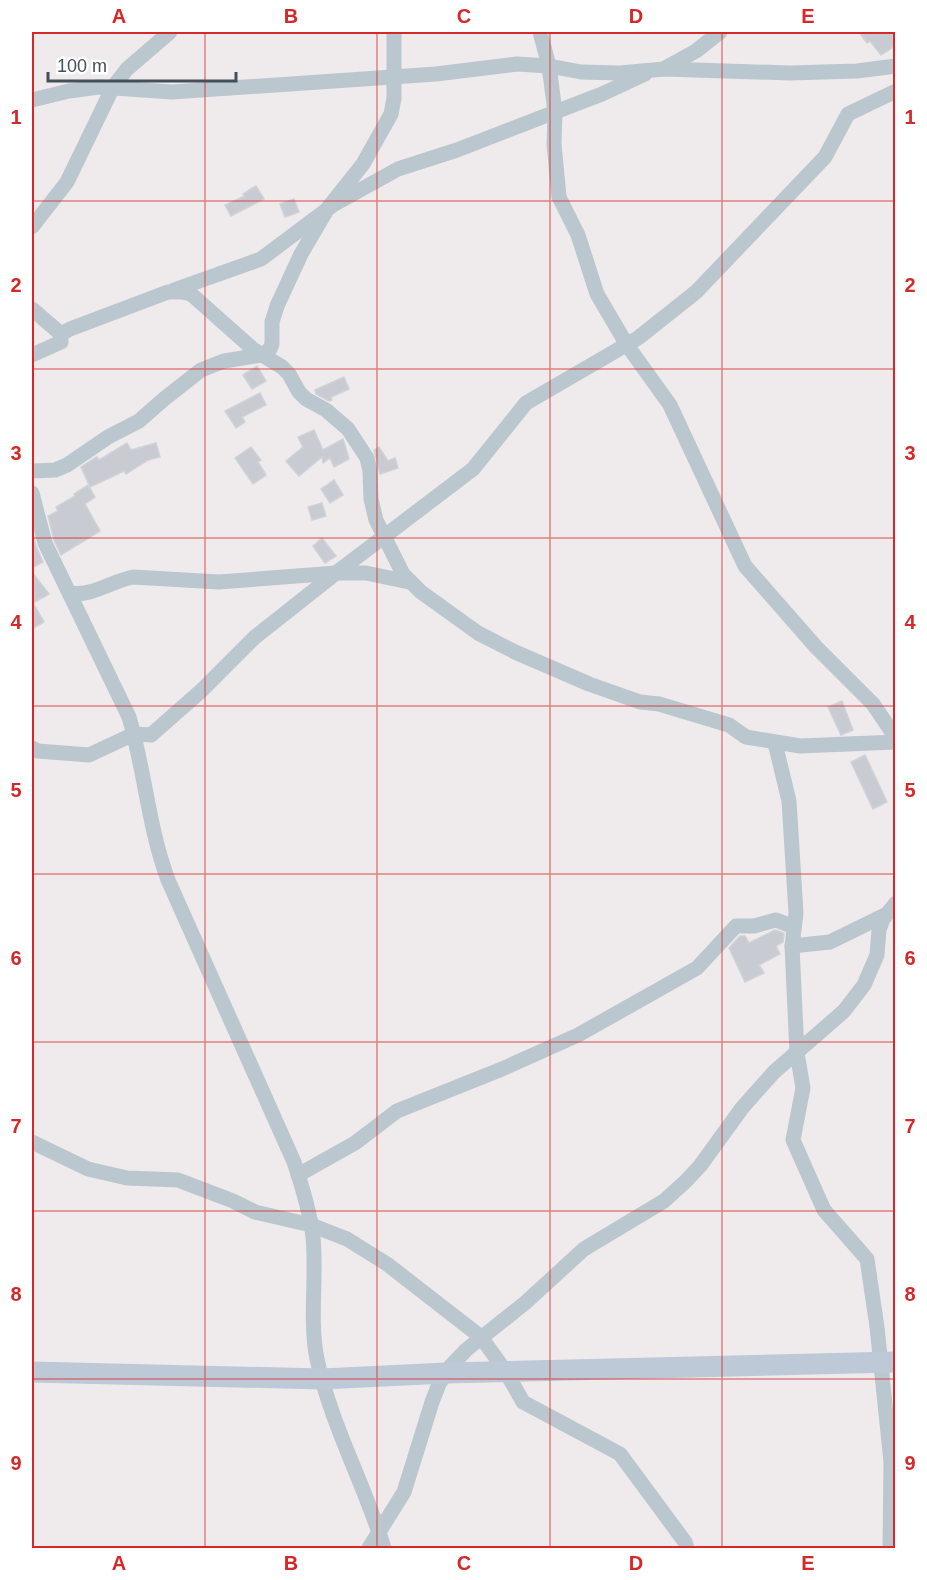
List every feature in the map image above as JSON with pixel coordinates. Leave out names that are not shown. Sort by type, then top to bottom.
[{"type":"main road","points":[[32,1372],[322,1378],[888,1362]]},
{"type":"street","points":[[32,228],[68,182],[112,87],[127,69],[170,32]]},
{"type":"street","points":[[32,471],[55,470],[67,465],[108,437],[140,421],[201,370],[224,361],[262,354],[272,344],[272,322],[301,254],[328,208],[363,164],[391,114],[395,76],[394,32]]},
{"type":"street","points":[[168,292],[191,294],[254,350],[289,374],[299,392],[306,399],[326,410],[348,429],[367,458],[371,499],[376,520],[403,574],[409,582],[478,633],[599,688],[640,702],[658,704],[729,726],[746,737],[775,743],[816,746],[896,740],[873,704],[816,647],[746,566],[670,405],[627,345],[597,294],[578,235],[559,197],[554,144],[555,112],[549,66],[540,32]]},
{"type":"street","points":[[61,334],[261,259],[328,208],[398,169],[457,150],[602,94],[696,51],[720,32]]},
{"type":"street","points":[[32,100],[84,88],[112,87],[172,92],[444,74],[518,64],[549,66],[581,72],[620,73],[658,69],[790,73],[857,71],[896,66]]},
{"type":"street","points":[[32,748],[38,751],[88,755],[134,734],[152,735],[201,691],[255,637],[472,469],[526,403],[638,338],[696,292],[825,157],[848,114],[896,91]]},
{"type":"street","points":[[32,309],[61,334],[61,342],[32,355]]},
{"type":"street","points":[[32,493],[38,544],[70,593],[123,703],[134,734],[151,823],[168,880],[290,1149],[311,1225],[314,1248],[313,1331],[322,1378],[340,1433],[382,1541]]},
{"type":"street","points":[[70,593],[85,593],[133,577],[219,582],[336,573],[366,573],[409,582]]},
{"type":"street","points":[[775,743],[789,801],[796,913],[792,946],[797,1053],[803,1088],[793,1140],[824,1210],[867,1259],[888,1362],[891,1462],[890,1548]]},
{"type":"street","points":[[792,946],[830,942],[891,908]]},
{"type":"street","points":[[369,1548],[382,1541],[404,1492],[432,1402],[446,1373],[466,1350],[525,1303],[584,1250],[664,1201],[686,1181],[700,1166],[742,1108],[774,1072],[844,1011],[864,985],[877,955],[879,930],[891,908]]},
{"type":"street","points":[[298,1175],[355,1143],[397,1110],[502,1069],[578,1035],[697,968],[736,926],[754,926],[776,920],[794,927]]},
{"type":"street","points":[[32,1142],[88,1169],[127,1179],[178,1180],[255,1212],[311,1225],[347,1239],[387,1264],[481,1337],[506,1372],[523,1402],[620,1454],[687,1548]]},
{"type":"building","points":[[859,32],[896,32],[896,45],[881,55],[870,41],[867,43]]},
{"type":"building","points":[[256,186],[264,199],[231,216],[225,205],[245,196],[243,194]]},
{"type":"building","points":[[294,199],[299,212],[285,217],[280,204]]},
{"type":"building","points":[[257,366],[266,381],[252,389],[243,375]]},
{"type":"building","points":[[344,377],[349,389],[331,397],[332,400],[329,401],[316,394],[315,390]]},
{"type":"building","points":[[260,393],[266,405],[242,417],[245,422],[236,428],[225,411]]},
{"type":"building","points":[[314,430],[323,450],[343,439],[349,459],[334,467],[330,458],[323,463],[322,457],[299,476],[286,461],[303,447],[298,437]]},
{"type":"building","points":[[127,443],[131,450],[156,443],[160,457],[148,460],[126,474],[124,471],[90,487],[81,467],[97,457],[99,460]]},
{"type":"building","points":[[251,447],[261,460],[258,462],[266,475],[253,484],[235,458]]},
{"type":"building","points":[[379,447],[388,461],[395,458],[398,468],[380,474],[374,450]]},
{"type":"building","points":[[334,480],[343,495],[330,503],[321,489]]},
{"type":"building","points":[[88,485],[95,497],[85,504],[100,531],[61,555],[54,540],[48,516],[58,511],[56,507]]},
{"type":"building","points":[[322,503],[326,516],[312,520],[308,507]]},
{"type":"building","points":[[32,530],[43,562],[32,568]]},
{"type":"building","points":[[322,538],[336,556],[325,563],[313,546]]},
{"type":"building","points":[[32,572],[49,594],[33,603],[44,622],[32,629]]},
{"type":"building","points":[[842,701],[853,730],[841,735],[828,707]]},
{"type":"building","points":[[865,755],[887,802],[873,809],[851,762]]},
{"type":"building","points":[[775,930],[784,933],[783,942],[776,946],[780,954],[759,965],[764,973],[745,982],[729,948],[740,936],[745,936],[749,943]]}]
